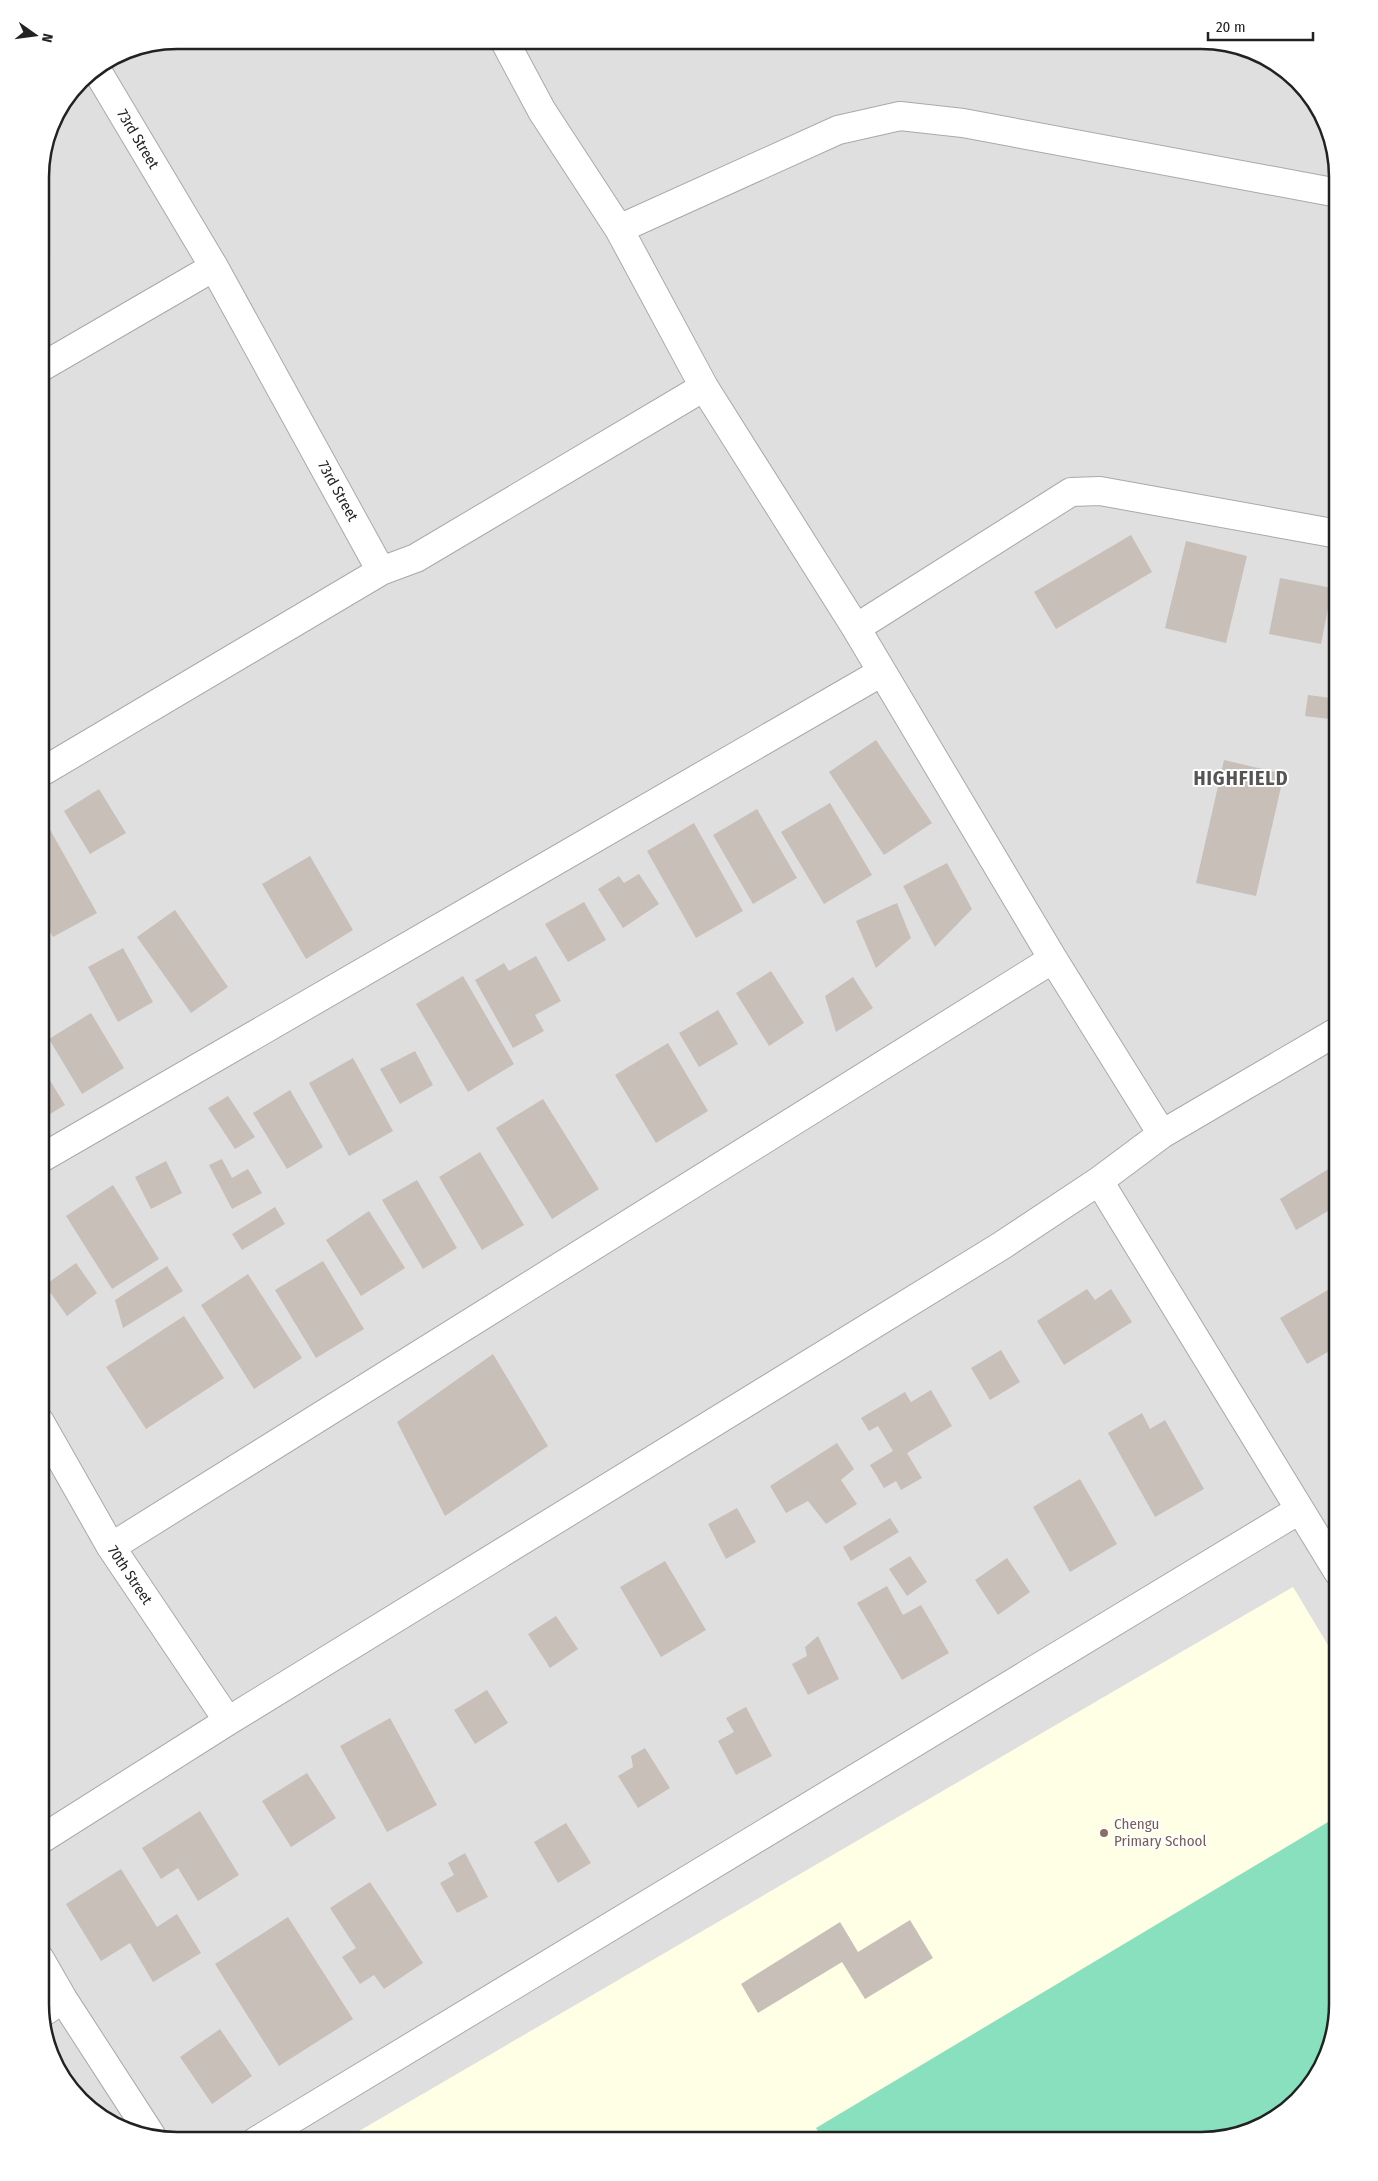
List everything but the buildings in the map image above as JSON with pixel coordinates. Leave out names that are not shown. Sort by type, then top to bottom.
[{"type":"street","points":[[509,49],[542,111],[619,229],[704,387],[856,628],[1053,959],[1162,1134]]},
{"type":"street","name":"73rd Street","points":[[100,75],[214,266],[381,571]]},
{"type":"street","points":[[619,229],[838,130],[900,116],[963,123],[1329,191]]},
{"type":"street","points":[[49,363],[214,266]]},
{"type":"street","points":[[49,768],[381,571],[416,558],[704,387]]},
{"type":"street","points":[[856,628],[1071,492],[1100,491],[1329,532]]},
{"type":"street","points":[[49,1154],[882,672]]},
{"type":"street","points":[[111,1547],[1053,959]]},
{"type":"street","points":[[49,1834],[228,1721],[1001,1246],[1099,1181],[1162,1134],[1329,1035]]},
{"type":"street","points":[[1099,1181],[1329,1558]]},
{"type":"street","name":"70th Street","points":[[49,1438],[111,1547],[228,1721]]},
{"type":"street","points":[[271,2132],[1299,1510]]},
{"type":"street","points":[[49,1992],[53,2006],[146,2128]]},
{"type":"shaded area","points":[[177,49],[1210,49],[1226,51],[1258,62],[1272,70],[1297,92],[1308,106],[1320,128],[1328,160],[1329,177],[1329,1647],[1293,1587],[357,2132],[168,2132],[152,2130],[120,2119],[106,2111],[81,2089],[70,2075],[58,2053],[50,2021],[49,2004],[49,168],[58,128],[75,99],[92,81],[120,62],[144,53]]},
{"type":"shaded area","name":"Chengu Primary School","points":[[1293,1587],[1329,1647],[1328,2021],[1320,2053],[1303,2082],[1279,2106],[1250,2123],[1218,2131],[1201,2132],[357,2132]]},
{"type":"green space","points":[[1329,1821],[1329,2004],[1325,2037],[1320,2053],[1303,2082],[1292,2095],[1265,2115],[1250,2123],[1234,2128],[1201,2132],[818,2132],[816,2128]]},
{"type":"place","name":"Chengu Primary School","points":[[1104,1833]]},
{"type":"district","name":"HIGHFIELD","points":[[1241,778]]}]
